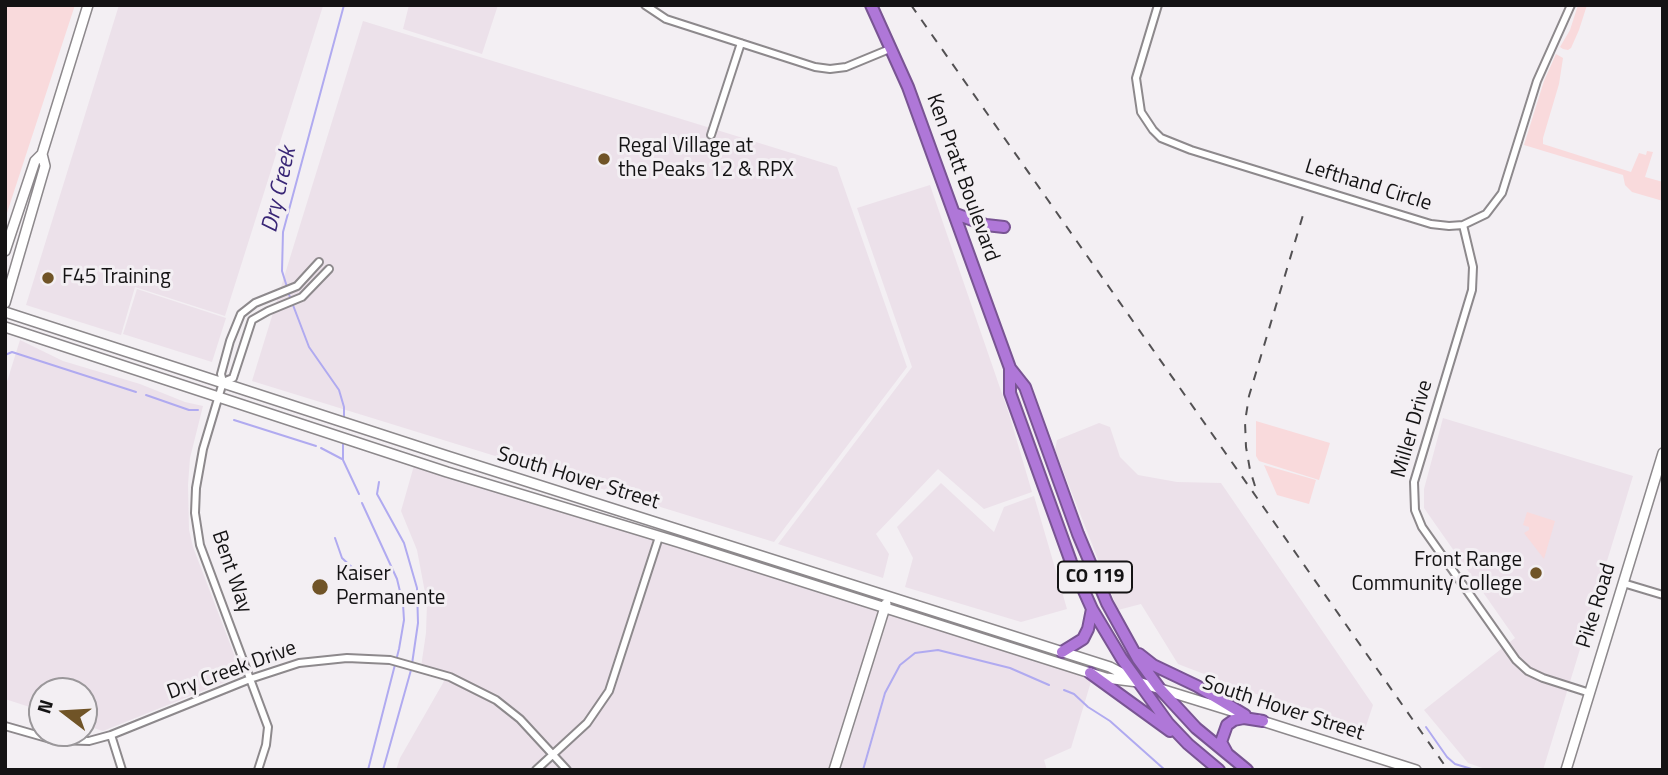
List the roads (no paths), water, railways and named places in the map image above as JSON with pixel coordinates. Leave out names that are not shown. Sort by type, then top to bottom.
[{"type":"highway","name":"Ken Pratt Boulevard","points":[[871,5],[892,48],[956,214],[1010,368],[1025,387],[1089,561],[1126,639],[1160,689]]},
{"type":"highway","points":[[956,214],[986,225],[1004,227]]},
{"type":"highway","name":"Ken Pratt Boulevard","points":[[1010,368],[1010,393],[1071,562],[1092,609],[1138,682]]},
{"type":"highway","points":[[1062,652],[1083,639],[1092,609]]},
{"type":"highway","points":[[1126,639],[1147,661],[1197,686],[1245,715]]},
{"type":"highway","points":[[1090,673],[1143,713],[1181,737]]},
{"type":"highway","name":"CO 119","points":[[1138,682],[1181,737],[1219,770]]},
{"type":"highway","name":"CO 119","points":[[1160,689],[1196,728],[1247,770]]},
{"type":"highway","points":[[1228,755],[1221,742],[1227,725],[1244,718],[1263,721]]},
{"type":"main road","points":[[5,251],[35,161],[42,154],[88,5]]},
{"type":"main road","points":[[5,303],[45,166],[42,154]]},
{"type":"main road","name":"South Hover Street","points":[[5,312],[1110,667],[1138,682]]},
{"type":"main road","name":"South Hover Street","points":[[5,327],[340,438],[1106,678],[1138,682],[1416,770]]},
{"type":"main road","name":"Pike Road","points":[[1566,770],[1663,453]]},
{"type":"main road","points":[[659,537],[663,524]]},
{"type":"main road","points":[[834,770],[888,596]]},
{"type":"street","points":[[645,5],[666,19],[815,67],[846,67],[892,48]]},
{"type":"street","name":"Lefthand Circle","points":[[1158,5],[1136,78],[1141,112],[1146,122],[1161,138],[1191,150],[1431,224],[1463,225]]},
{"type":"street","points":[[1463,225],[1486,214],[1502,193],[1537,81],[1572,5]]},
{"type":"street","points":[[711,135],[741,43]]},
{"type":"street","name":"Miller Drive","points":[[1463,225],[1473,267],[1472,290],[1414,482],[1415,510],[1422,527],[1516,660],[1528,671],[1543,678],[1590,692]]},
{"type":"street","name":"Bent Way","points":[[258,770],[266,745],[268,727],[202,552],[196,524],[195,501],[200,466],[223,382],[221,374],[241,314],[255,303],[297,286],[319,262]]},
{"type":"street","name":"Bent Way","points":[[223,382],[233,378],[252,320],[302,298],[329,269]]},
{"type":"street","points":[[536,770],[587,723],[609,691],[659,537]]},
{"type":"street","points":[[1623,583],[1663,595]]},
{"type":"street","name":"Dry Creek Drive","points":[[5,726],[63,742],[89,741],[299,663],[347,658],[390,660],[450,677],[496,700],[520,719],[567,770]]},
{"type":"street","points":[[111,735],[122,770]]},
{"type":"waterway","name":"Dry Creek","points":[[287,287],[282,271],[283,232],[344,5]]},
{"type":"waterway","name":"Dry Creek","points":[[288,292],[309,347],[339,390],[344,407],[344,420]]},
{"type":"waterway","points":[[5,355],[12,352],[136,392]]},
{"type":"waterway","points":[[146,395],[189,410],[198,410]]},
{"type":"waterway","points":[[234,420],[316,446]]},
{"type":"waterway","name":"Dry Creek","points":[[343,443],[343,460],[359,494]]},
{"type":"waterway","points":[[321,448],[342,459]]},
{"type":"waterway","points":[[379,482],[377,494],[404,543],[417,588],[418,623],[412,664]]},
{"type":"waterway","name":"Dry Creek","points":[[362,503],[397,579],[404,620],[368,770]]},
{"type":"waterway","points":[[335,538],[342,558],[356,571]]},
{"type":"waterway","points":[[863,770],[885,693],[900,665],[915,653],[938,650],[1010,668],[1049,685]]},
{"type":"waterway","points":[[383,770],[411,670]]},
{"type":"waterway","points":[[1064,690],[1074,694],[1110,721],[1165,770]]},
{"type":"waterway","points":[[1426,727],[1447,757],[1455,764],[1475,770]]},
{"type":"railway","points":[[911,5],[1448,770]]},
{"type":"railway","points":[[1255,486],[1246,447],[1245,422],[1249,396],[1303,215]]},
{"type":"place","name":"Regal Village at the Peaks 12 & RPX","points":[[604,159]]},
{"type":"place","name":"F45 Training","points":[[48,278]]},
{"type":"place","name":"Front Range Community College","points":[[1536,573]]},
{"type":"place","name":"Kaiser Permanente","points":[[320,587]]}]
